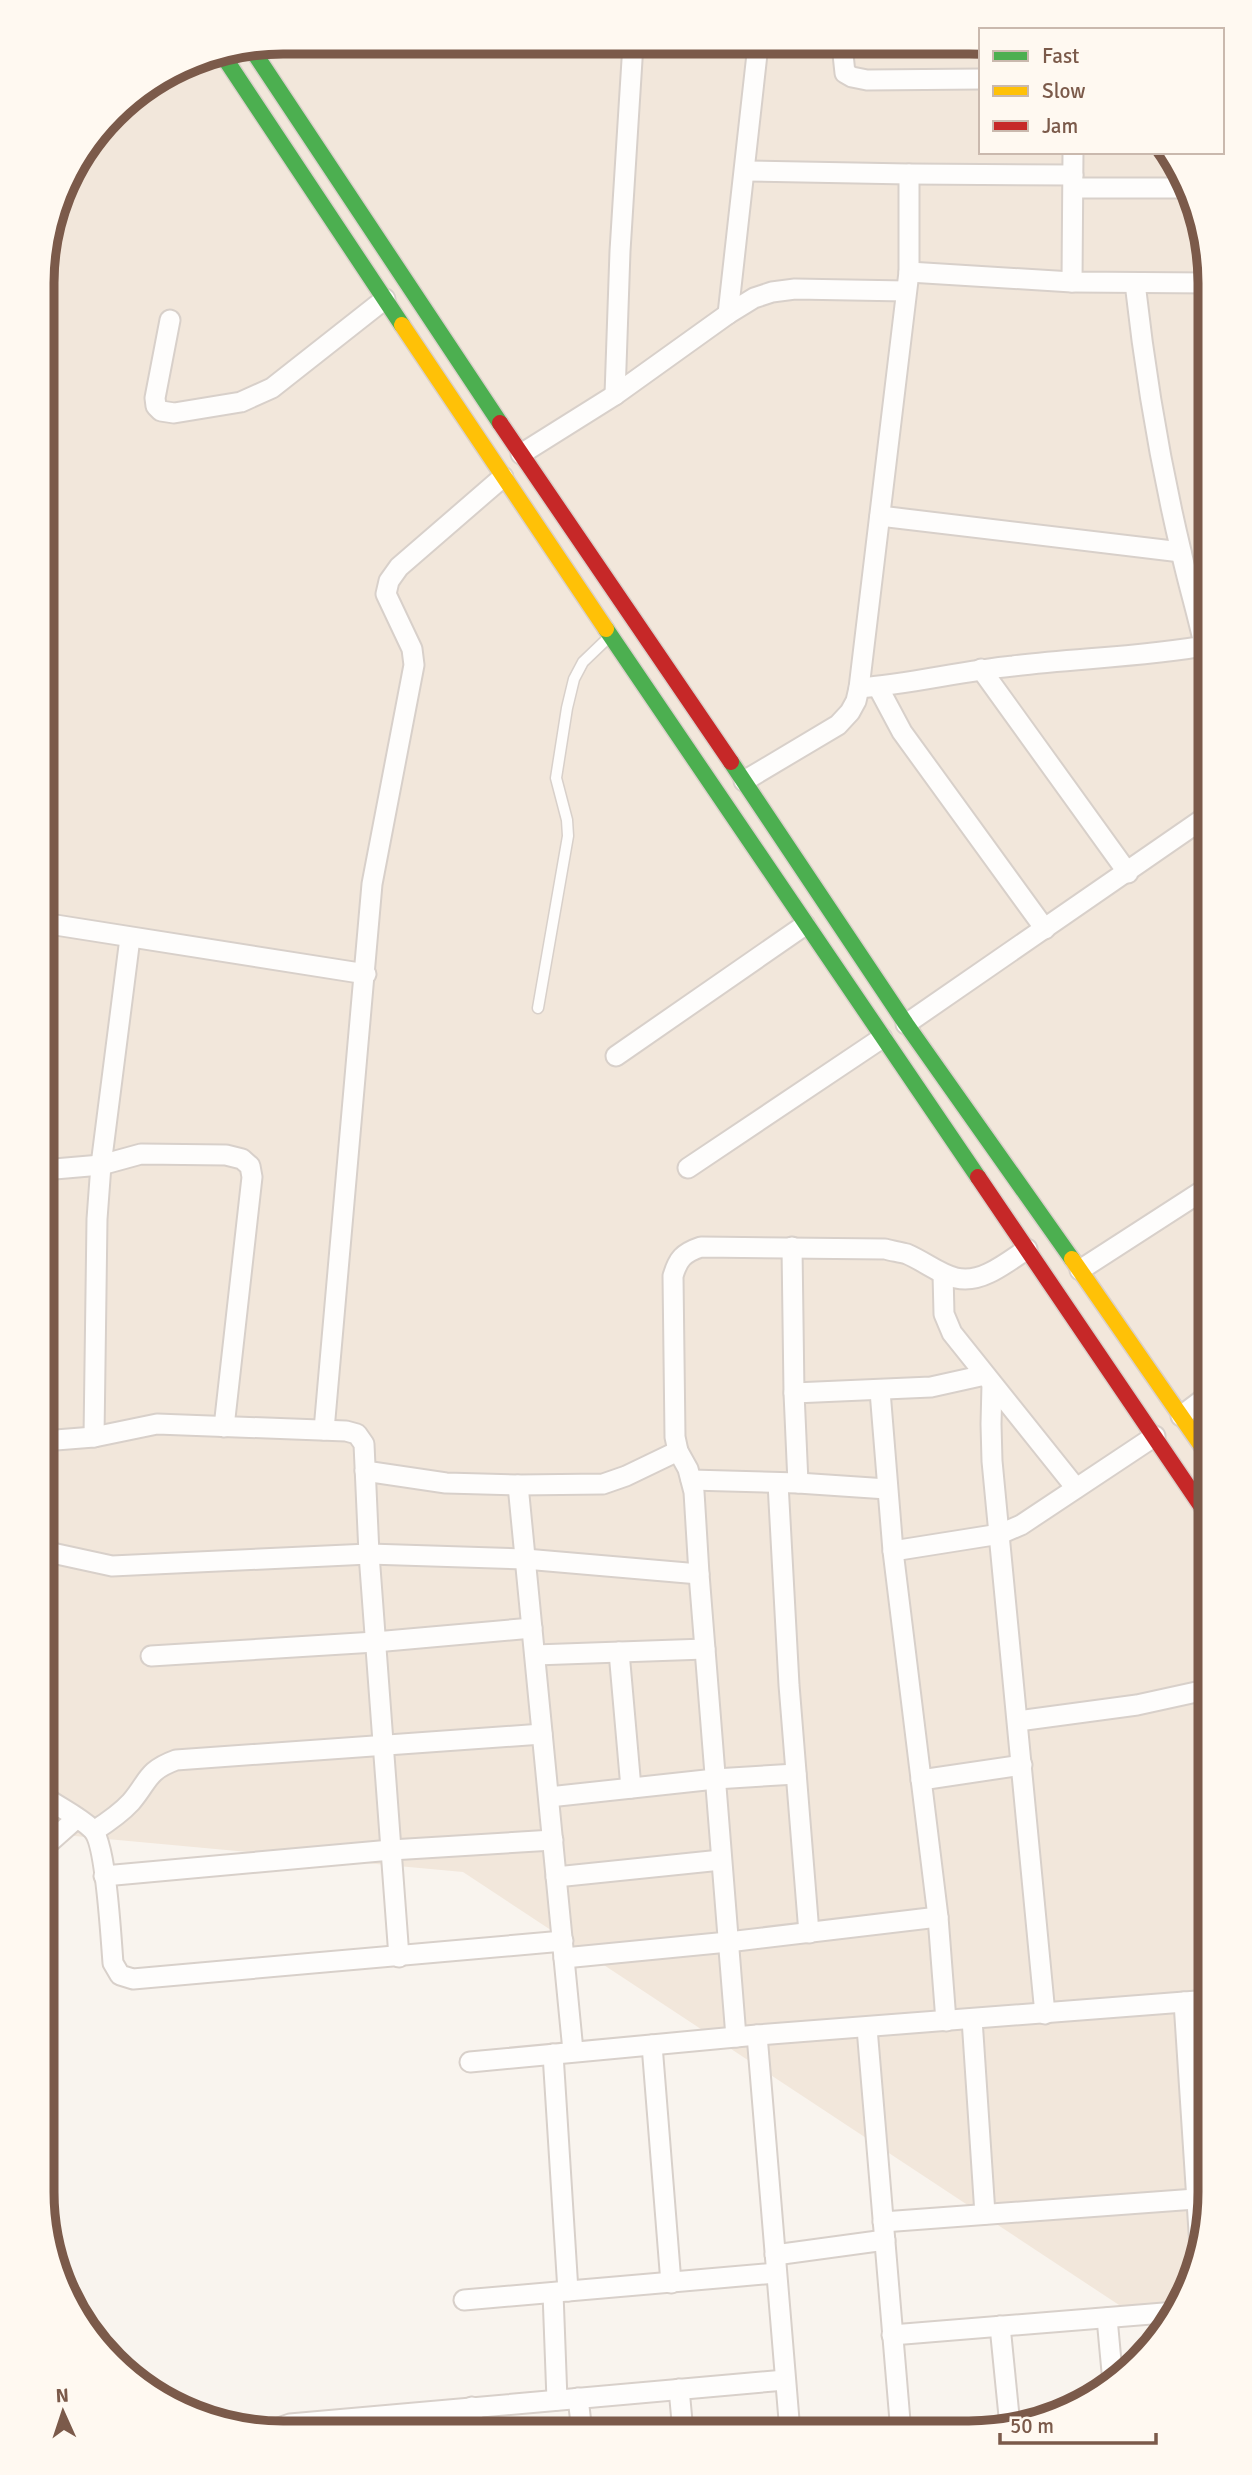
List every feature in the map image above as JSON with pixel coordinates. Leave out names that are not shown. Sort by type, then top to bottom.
[{"type":"highway","points":[[257,57],[906,1024],[1197,1440]]},
{"type":"highway","points":[[227,61],[610,636],[1197,1500]]},
{"type":"street","points":[[615,395],[620,251],[632,54]]},
{"type":"street","points":[[728,314],[757,54]]},
{"type":"street","points":[[842,54],[845,73],[867,80],[979,79]]},
{"type":"street","points":[[1072,282],[1073,154]]},
{"type":"street","points":[[745,171],[909,174],[1176,187]]},
{"type":"street","points":[[909,174],[907,282],[880,516],[869,688],[1045,929]]},
{"type":"street","points":[[521,454],[615,395],[728,314],[754,298],[772,292],[907,282],[1198,282]]},
{"type":"street","points":[[1135,283],[1143,359],[1181,552],[1198,611]]},
{"type":"street","points":[[170,320],[155,398],[156,406],[161,411],[174,413],[241,402],[271,388],[385,299]]},
{"type":"street","points":[[324,1430],[372,884],[414,665],[412,649],[386,594],[389,581],[399,567],[503,477]]},
{"type":"street","points":[[880,516],[1181,552]]},
{"type":"street","points":[[744,781],[838,724],[869,688],[981,669],[1063,660],[1126,657],[1198,647]]},
{"type":"street","points":[[981,669],[1128,873]]},
{"type":"street","points":[[906,1024],[1198,823]]},
{"type":"street","points":[[55,925],[366,974]]},
{"type":"street","points":[[616,1056],[805,925]]},
{"type":"street","points":[[94,1437],[97,1219],[101,1165],[130,938]]},
{"type":"street","points":[[688,1168],[882,1038]]},
{"type":"street","points":[[55,1169],[101,1165],[141,1154],[163,1153],[226,1155],[242,1159],[250,1166],[246,1232],[224,1427]]},
{"type":"street","points":[[1080,1270],[1198,1194]]},
{"type":"street","points":[[736,2037],[694,1493],[678,1451],[674,1414],[673,1276],[677,1260],[687,1251],[701,1247],[885,1249],[906,1254],[960,1280],[976,1278],[990,1272],[1027,1249]]},
{"type":"street","points":[[792,1247],[793,1393],[798,1483]]},
{"type":"street","points":[[943,1274],[944,1314],[952,1333],[1076,1488]]},
{"type":"street","points":[[793,1393],[880,1391],[989,1379]]},
{"type":"street","points":[[989,1379],[992,1461],[1045,2014]]},
{"type":"street","points":[[880,1391],[893,1552],[938,1917],[946,2021]]},
{"type":"street","points":[[1181,1416],[1197,1404]]},
{"type":"street","points":[[54,1440],[94,1437],[157,1424],[346,1431],[357,1434],[364,1444],[375,1642],[399,1956]]},
{"type":"street","points":[[893,1552],[1000,1534],[1021,1525],[1155,1436]]},
{"type":"street","points":[[365,1471],[446,1483],[603,1484],[678,1451]]},
{"type":"street","points":[[691,1480],[887,1489]]},
{"type":"street","points":[[778,1483],[809,1933]]},
{"type":"street","points":[[519,1485],[573,2052]]},
{"type":"street","points":[[54,1553],[112,1566],[369,1554],[525,1559],[699,1574]]},
{"type":"street","points":[[151,1656],[375,1642],[532,1628]]},
{"type":"street","points":[[534,1655],[705,1649]]},
{"type":"street","points":[[619,1652],[631,1788]]},
{"type":"street","points":[[1018,1721],[1137,1705],[1197,1692]]},
{"type":"street","points":[[94,1831],[116,1817],[133,1800],[147,1777],[158,1767],[176,1760],[542,1734]]},
{"type":"street","points":[[921,1780],[1022,1765]]},
{"type":"street","points":[[549,1797],[715,1779],[796,1774]]},
{"type":"street","points":[[54,1803],[94,1831],[100,1846],[113,1963],[120,1975],[133,1979],[399,1956],[728,1942],[938,1917]]},
{"type":"street","points":[[54,1838],[77,1818]]},
{"type":"street","points":[[104,1876],[391,1850],[553,1840]]},
{"type":"street","points":[[556,1877],[721,1860]]},
{"type":"street","points":[[470,2062],[757,2035],[1197,2001]]},
{"type":"street","points":[[1184,2002],[1197,2136]]},
{"type":"street","points":[[972,2020],[985,2214]]},
{"type":"street","points":[[867,2028],[900,2421]]},
{"type":"street","points":[[757,2035],[789,2421]]},
{"type":"street","points":[[652,2045],[671,2283]]},
{"type":"street","points":[[553,2054],[560,2292],[557,2400]]},
{"type":"street","points":[[464,2300],[671,2283],[776,2264],[884,2231],[985,2214],[1197,2198]]},
{"type":"street","points":[[892,2335],[1162,2313]]},
{"type":"street","points":[[1107,2318],[1112,2370]]},
{"type":"street","points":[[1000,2326],[1009,2417]]},
{"type":"street","points":[[386,2421],[472,2407],[785,2380]]},
{"type":"street","points":[[678,2389],[682,2421]]},
{"type":"street","points":[[578,2398],[581,2421]]},
{"type":"street","points":[[472,2407],[473,2421]]},
{"type":"lane","points":[[538,1008],[568,836],[568,820],[556,778],[567,708],[573,679],[583,662],[610,636]]},
{"type":"shaded area","points":[[268,55],[979,55],[979,154],[1158,154],[1186,209],[1196,253],[1197,2207],[1186,2266],[1167,2306],[1153,2327],[463,1872],[54,1834],[55,268],[62,224],[78,182],[93,156],[121,121],[169,85],[195,72],[238,59]]},
{"type":"traffic: fast","points":[[257,57],[500,423]]},
{"type":"traffic: fast","points":[[227,61],[402,325]]},
{"type":"traffic: fast","points":[[606,629],[978,1177]]},
{"type":"traffic: fast","points":[[731,762],[906,1024],[1072,1259]]},
{"type":"traffic: slow","points":[[402,325],[606,629]]},
{"type":"traffic: slow","points":[[1072,1259],[1197,1440]]},
{"type":"traffic: jam","points":[[500,423],[731,762]]},
{"type":"traffic: jam","points":[[978,1177],[1197,1500]]}]
